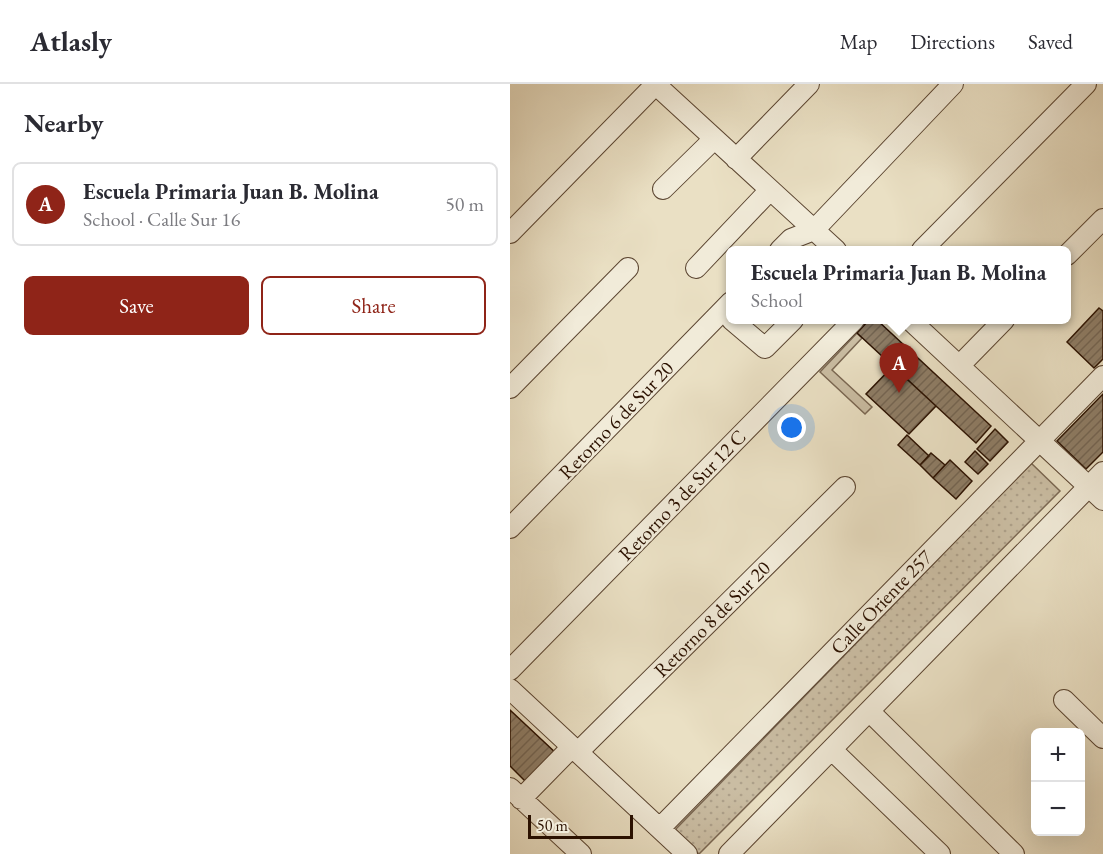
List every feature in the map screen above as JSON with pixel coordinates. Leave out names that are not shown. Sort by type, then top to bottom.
[{"type":"street","points":[[510,233],[656,84],[832,246]]},
{"type":"street","points":[[736,159],[809,84]]},
{"type":"street","points":[[784,246],[791,239],[814,230],[953,84]]},
{"type":"street","points":[[926,246],[1086,84]]},
{"type":"street","points":[[663,189],[714,139]]},
{"type":"street","points":[[696,268],[770,190]]},
{"type":"street","points":[[1071,251],[1103,219]]},
{"type":"street","points":[[510,388],[628,268]]},
{"type":"street","name":"Retorno 6 de Sur 20","points":[[510,528],[726,316]]},
{"type":"street","points":[[740,324],[765,348],[789,324]]},
{"type":"street","name":"Retorno 3 de Sur 12 C","points":[[510,670],[850,324]]},
{"type":"street","points":[[914,324],[1103,500]]},
{"type":"street","points":[[960,365],[1000,324]]},
{"type":"street","name":"Calle Oriente 257","points":[[660,828],[1103,376]]},
{"type":"street","points":[[729,854],[833,751],[1103,472]]},
{"type":"street","name":"Retorno 8 de Sur 20","points":[[516,794],[575,749],[845,487]]},
{"type":"street","points":[[510,689],[687,854]]},
{"type":"street","points":[[1064,700],[1103,738]]},
{"type":"street","points":[[870,712],[1014,854]]},
{"type":"street","points":[[833,751],[940,854]]},
{"type":"street","points":[[516,794],[581,854]]},
{"type":"shaded area","points":[[857,333],[862,338],[832,370],[872,407],[865,414],[820,372]]},
{"type":"shaded area","points":[[1031,463],[1060,491],[699,854],[674,831]]},
{"type":"building","points":[[1099,308],[1103,311],[1103,359],[1094,368],[1067,342]]},
{"type":"building","points":[[865,324],[881,324],[991,426],[976,443],[857,333]]},
{"type":"building","points":[[893,366],[936,406],[909,434],[866,394]]},
{"type":"building","points":[[1103,394],[1103,452],[1086,469],[1057,441]]},
{"type":"building","points":[[995,429],[1008,442],[990,461],[977,449]]},
{"type":"building","points":[[907,435],[929,456],[920,465],[898,445]]},
{"type":"building","points":[[975,451],[988,464],[978,474],[965,462]]},
{"type":"building","points":[[931,453],[945,465],[933,478],[920,465]]},
{"type":"building","points":[[950,460],[972,481],[956,499],[933,478]]},
{"type":"building","points":[[510,710],[558,755],[529,785],[510,766]]},
{"type":"place","name":"Escuela Primaria Juan B. Molina","points":[[899,393]]}]
